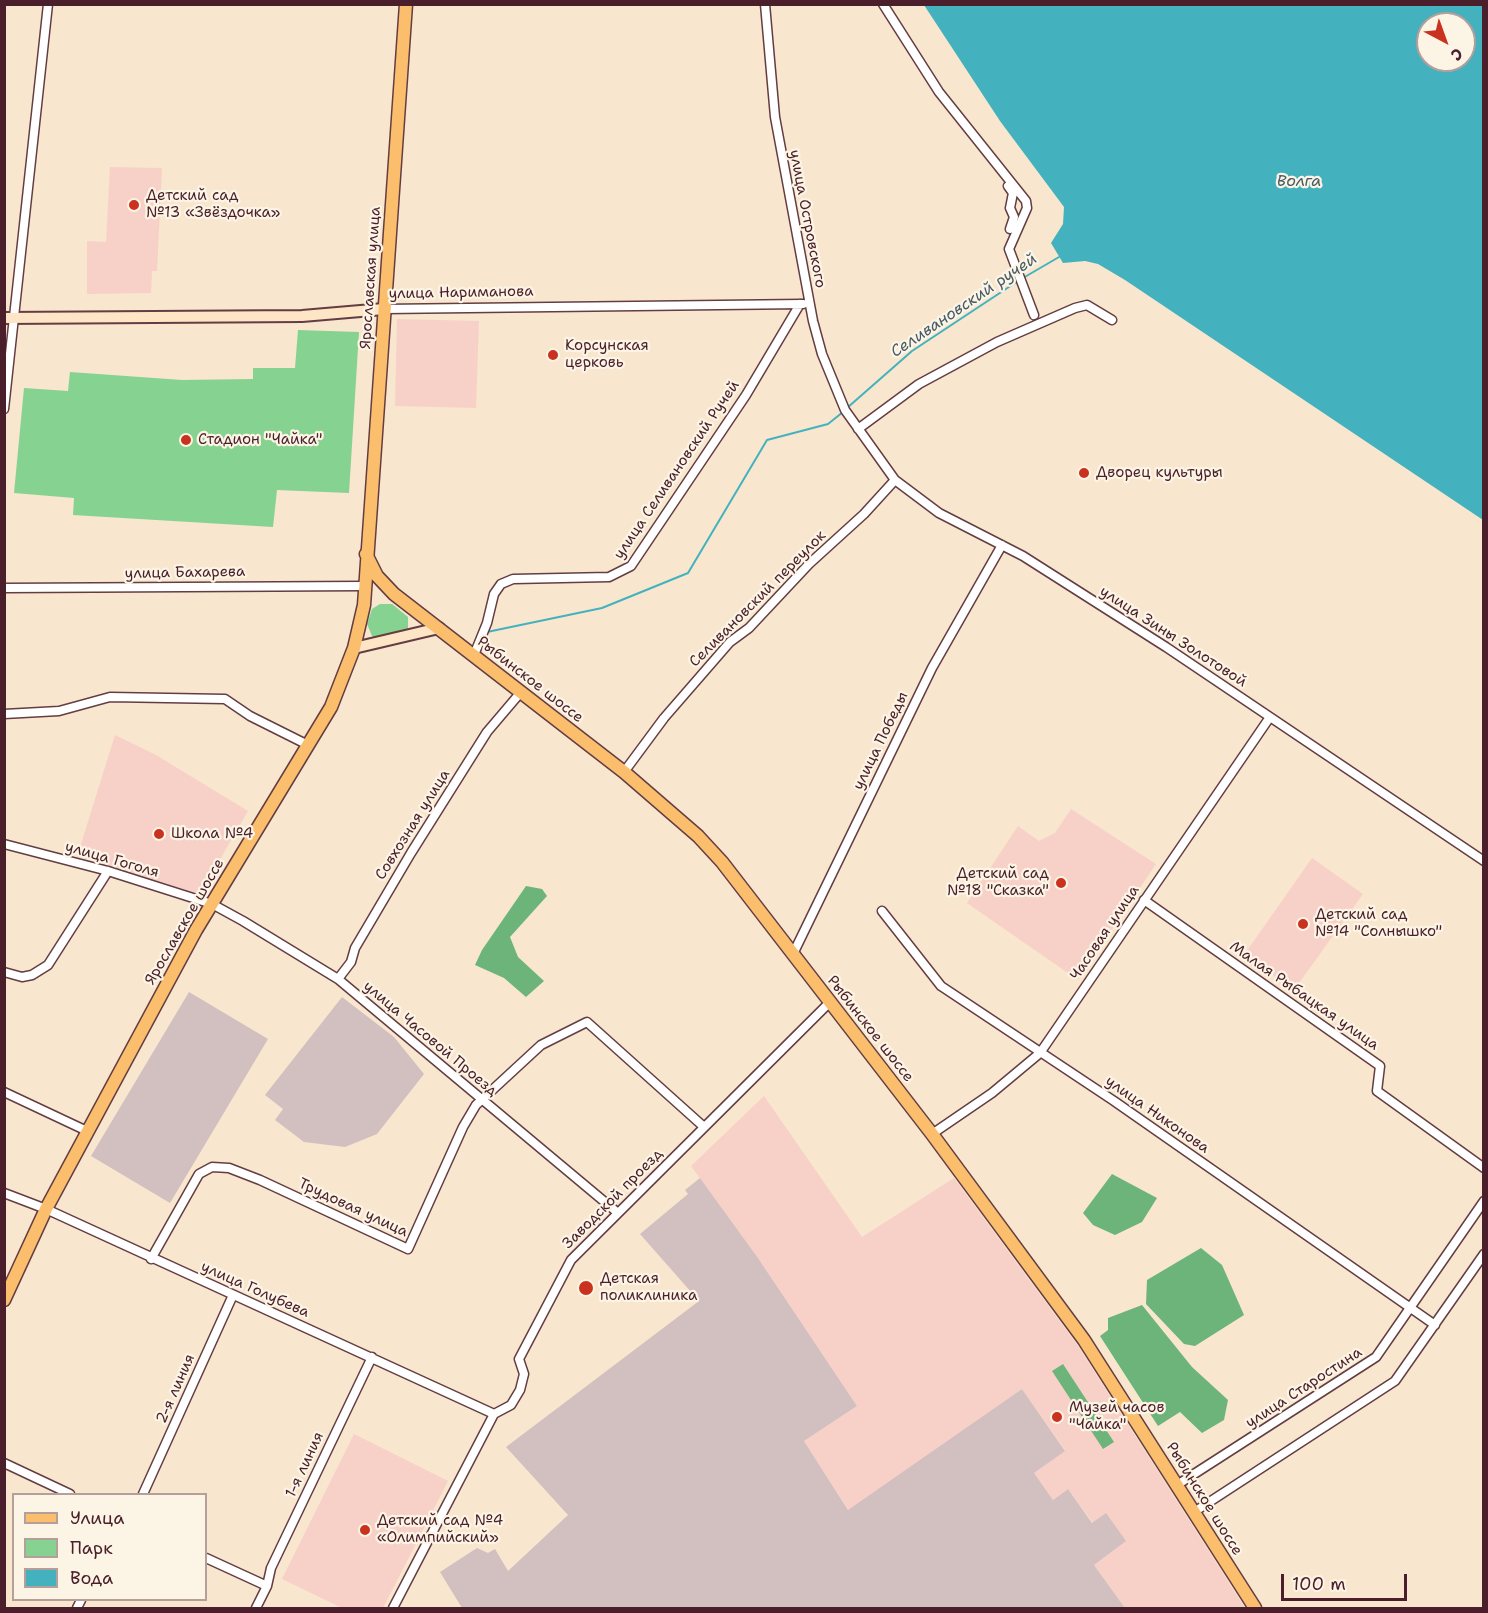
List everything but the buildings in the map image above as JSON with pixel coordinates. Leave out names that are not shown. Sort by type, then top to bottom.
[{"type":"main road","name":"Ярославская улица","points":[[366,554],[406,4]]},
{"type":"main road","name":"улица Нариманова","points":[[9,318],[302,316],[384,309]]},
{"type":"main road","name":"Рыбинское шоссе","points":[[366,554],[385,586],[624,772],[698,836],[722,862],[932,1134],[1084,1340],[1255,1608]]},
{"type":"main road","name":"Ярославское шоссе","points":[[4,1300],[46,1209],[87,1131],[212,904],[339,691],[362,618],[366,554]]},
{"type":"main road","points":[[354,648],[439,628]]},
{"type":"street","points":[[4,409],[9,318],[48,4]]},
{"type":"street","name":"улица Островского","points":[[765,4],[775,117],[805,304],[830,375],[845,410],[858,429]]},
{"type":"street","points":[[877,4],[934,94],[1013,193],[1010,208],[1014,221],[1008,232]]},
{"type":"street","points":[[883,4],[939,92],[1026,201],[1027,208],[1009,249],[1034,315]]},
{"type":"street","name":"улица Нариманова","points":[[384,309],[805,304]]},
{"type":"street","name":"улица Селивановский Ручей","points":[[474,655],[488,623],[495,594],[501,584],[513,579],[609,577],[631,566],[805,304]]},
{"type":"street","points":[[858,429],[920,384],[997,342],[1075,308],[1088,305],[1112,320]]},
{"type":"street","name":"улица Зины Золотовой","points":[[858,429],[895,480],[939,513],[1002,545],[1092,599],[1484,861]]},
{"type":"street","name":"Селивановский переулок","points":[[624,772],[664,718],[730,642],[749,628],[809,564],[864,514],[895,480]]},
{"type":"street","name":"улица Победы","points":[[793,954],[932,668],[1002,545]]},
{"type":"street","name":"улица Бахарева","points":[[4,588],[365,586]]},
{"type":"street","name":"Совхозная улица","points":[[338,979],[351,962],[355,948],[411,853],[487,732],[521,692]]},
{"type":"street","points":[[4,714],[59,711],[110,697],[225,699],[250,716],[308,745]]},
{"type":"street","name":"Часовая улица","points":[[932,1134],[992,1093],[1040,1053],[1270,717]]},
{"type":"street","name":"улица Гоголя","points":[[4,844],[108,871],[212,904]]},
{"type":"street","points":[[4,972],[22,977],[32,975],[48,965],[108,871]]},
{"type":"street","name":"Малая Рыбацкая улица","points":[[1144,900],[1380,1066],[1377,1091],[1484,1168]]},
{"type":"street","name":"улица Часовой Проезд","points":[[212,904],[338,979],[618,1213]]},
{"type":"street","name":"улица Никонова","points":[[882,910],[941,986],[1435,1325]]},
{"type":"street","name":"Заводской проезд","points":[[393,1608],[494,1414],[511,1405],[520,1390],[524,1374],[519,1359],[566,1268],[582,1247],[830,1002]]},
{"type":"street","name":"Трудовая улица","points":[[151,1259],[200,1174],[212,1167],[229,1168],[260,1180],[408,1249],[463,1126],[482,1099],[541,1045],[587,1022],[704,1127]]},
{"type":"street","points":[[4,1092],[87,1131]]},
{"type":"street","name":"улица Голубева","points":[[4,1193],[46,1209],[494,1414]]},
{"type":"street","name":"улица Старостина","points":[[1177,1485],[1370,1362],[1484,1201]]},
{"type":"street","points":[[1194,1512],[1387,1387],[1401,1373],[1484,1254]]},
{"type":"street","name":"2-я линия","points":[[142,1493],[233,1295]]},
{"type":"street","name":"1-я линия","points":[[256,1608],[267,1586],[271,1568],[372,1357]]},
{"type":"street","points":[[4,1463],[68,1493]]},
{"type":"street","points":[[207,1558],[267,1586]]},
{"type":"shaded area","name":"Детский сад №13 «Звёздочка»","points":[[110,167],[162,168],[157,271],[152,271],[151,293],[87,294],[87,241],[106,242]]},
{"type":"shaded area","points":[[397,319],[479,321],[476,408],[395,406]]},
{"type":"shaded area","name":"Школа №4","points":[[115,735],[156,755],[248,811],[200,894],[77,857]]},
{"type":"shaded area","name":"Детский сад №18 \"Сказка\"","points":[[1071,809],[1156,864],[1078,980],[967,903],[1018,826],[1039,841],[1055,833]]},
{"type":"shaded area","name":"Детский сад №14 \"Солнышко\"","points":[[1312,858],[1363,894],[1294,990],[1244,955]]},
{"type":"shaded area","points":[[189,992],[268,1039],[170,1203],[91,1156]]},
{"type":"shaded area","points":[[342,997],[394,1037],[424,1074],[377,1134],[345,1147],[304,1142],[275,1120],[283,1109],[265,1095]]},
{"type":"shaded area","points":[[764,1096],[862,1237],[954,1178],[1078,1346],[1245,1608],[1125,1608],[1094,1565],[1125,1541],[1106,1514],[1093,1523],[1068,1489],[1053,1500],[1034,1473],[1065,1450],[1022,1389],[849,1511],[804,1441],[857,1406],[758,1258],[691,1166]]},
{"type":"shaded area","points":[[700,1178],[758,1258],[857,1406],[804,1441],[848,1510],[1022,1389],[1065,1451],[1034,1473],[1053,1500],[1068,1489],[1092,1523],[1106,1513],[1126,1541],[1094,1565],[1125,1608],[462,1608],[440,1572],[477,1548],[488,1553],[495,1549],[508,1571],[568,1515],[506,1447],[699,1301],[640,1234],[688,1194],[685,1190]]},
{"type":"shaded area","name":"Детский сад №4 «Олимпийский»","points":[[354,1434],[448,1481],[383,1608],[342,1608],[282,1579]]},
{"type":"green space","name":"Стадион \"Чайка\"","points":[[298,330],[359,332],[349,493],[277,490],[273,527],[73,515],[74,498],[14,493],[24,388],[68,391],[70,372],[182,380],[253,379],[253,368],[295,368]]},
{"type":"green space","points":[[380,604],[392,604],[408,617],[408,629],[375,638],[372,636],[367,624],[372,609]]},
{"type":"green space","points":[[526,886],[542,889],[547,896],[510,937],[518,957],[544,981],[526,997],[504,978],[475,965],[482,950]]},
{"type":"green space","points":[[1112,1174],[1157,1198],[1142,1222],[1115,1235],[1093,1225],[1083,1213]]},
{"type":"green space","points":[[1201,1248],[1222,1265],[1244,1315],[1195,1346],[1184,1344],[1146,1304],[1147,1280]]},
{"type":"green space","points":[[1142,1305],[1192,1367],[1228,1400],[1224,1420],[1202,1433],[1180,1412],[1158,1426],[1100,1336],[1108,1330],[1108,1318]]},
{"type":"green space","points":[[1063,1364],[1114,1442],[1103,1449],[1052,1371]]},
{"type":"water","name":"Волга","points":[[924,5],[1483,5],[1483,520],[1125,280],[1098,264],[1085,261],[1063,263],[1051,243],[1063,224],[1064,207],[1000,121]]},
{"type":"waterway","name":"Селивановский ручей","points":[[1023,278],[1059,257]]},
{"type":"waterway","name":"Селивановский ручей","points":[[847,408],[912,351],[1018,281]]},
{"type":"waterway","name":"Селивановский ручей","points":[[487,632],[602,608],[688,573],[767,440],[828,424],[843,412]]},
{"type":"place","name":"Детский сад №13 «Звёздочка»","points":[[134,205]]},
{"type":"place","name":"Корсунская церковь","points":[[553,355]]},
{"type":"place","name":"Стадион \"Чайка\"","points":[[186,440]]},
{"type":"place","name":"Дворец культуры","points":[[1084,473]]},
{"type":"place","name":"Школа №4","points":[[159,834]]},
{"type":"place","name":"Детский сад №18 \"Сказка\"","points":[[1061,883]]},
{"type":"place","name":"Детский сад №14 \"Солнышко\"","points":[[1303,924]]},
{"type":"place","name":"Детская поликлиника","points":[[586,1288]]},
{"type":"place","name":"Музей часов \"Чайка\"","points":[[1057,1417]]},
{"type":"place","name":"Детский сад №4 «Олимпийский»","points":[[365,1530]]}]
